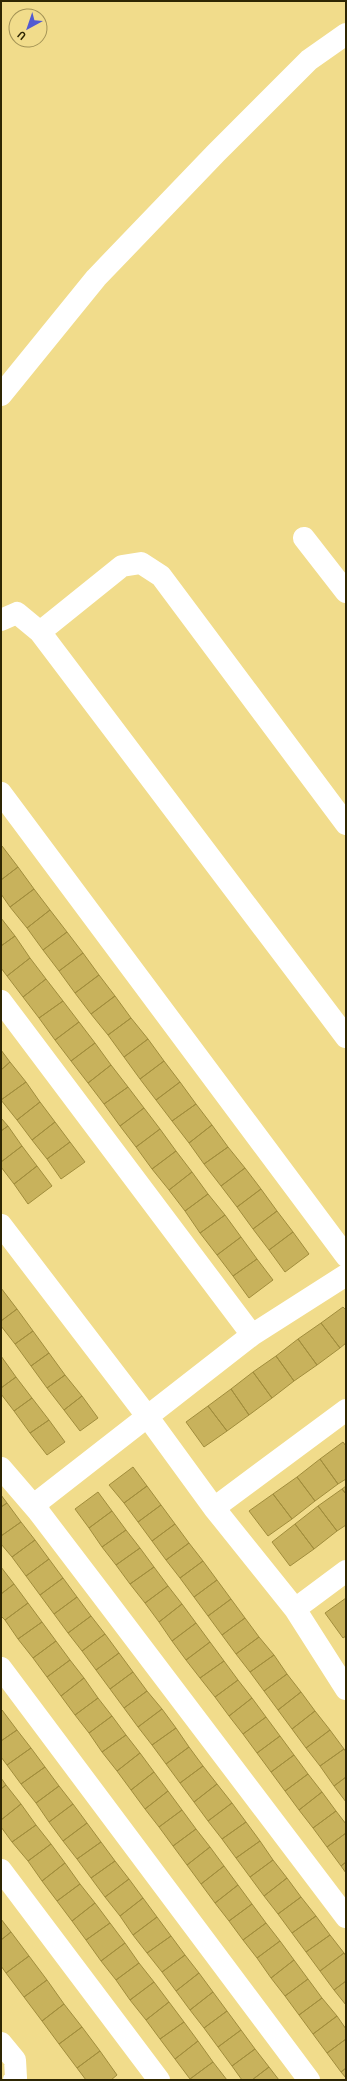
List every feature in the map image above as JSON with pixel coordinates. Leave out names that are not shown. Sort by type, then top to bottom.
[{"type":"street","points":[[1,395],[96,278],[210,159],[310,60],[346,34]]},
{"type":"street","points":[[304,538],[346,592]]},
{"type":"street","points":[[40,632],[122,566],[141,563],[161,576],[346,824]]},
{"type":"street","points":[[1,620],[17,613],[40,632],[346,1037]]},
{"type":"street","points":[[1,793],[346,1256]]},
{"type":"street","points":[[1,1001],[252,1335]]},
{"type":"street","points":[[1,1225],[136,1404],[147,1416],[214,1508],[295,1609],[346,1689]]},
{"type":"street","points":[[38,1511],[38,1501],[252,1335],[346,1275]]},
{"type":"street","points":[[214,1508],[346,1410]]},
{"type":"street","points":[[1,1468],[38,1511],[346,1918]]},
{"type":"street","points":[[295,1609],[346,1571]]},
{"type":"street","points":[[1,1668],[309,2080]]},
{"type":"street","points":[[1,1870],[159,2080]]},
{"type":"street","points":[[1,2043],[15,2060],[16,2078],[14,2080]]},
{"type":"building","points":[[2,846],[18,867],[1,880],[1,847]]},
{"type":"building","points":[[18,867],[34,889],[10,907],[1,894],[1,880]]},
{"type":"building","points":[[34,889],[50,910],[27,928],[10,907]]},
{"type":"building","points":[[50,910],[67,932],[43,950],[27,928]]},
{"type":"building","points":[[1,918],[15,936],[1,946]]},
{"type":"building","points":[[67,932],[83,953],[59,971],[43,950]]},
{"type":"building","points":[[15,936],[30,958],[7,976],[1,968],[1,946]]},
{"type":"building","points":[[83,953],[99,975],[75,993],[59,971]]},
{"type":"building","points":[[30,958],[46,979],[23,997],[7,976]]},
{"type":"building","points":[[99,975],[115,996],[91,1014],[75,993]]},
{"type":"building","points":[[46,979],[63,1001],[39,1018],[23,997]]},
{"type":"building","points":[[115,996],[131,1018],[108,1035],[91,1014]]},
{"type":"building","points":[[63,1001],[79,1022],[55,1040],[39,1018]]},
{"type":"building","points":[[131,1018],[148,1039],[124,1057],[108,1035]]},
{"type":"building","points":[[79,1022],[95,1043],[71,1061],[55,1040]]},
{"type":"building","points":[[148,1039],[164,1061],[140,1079],[124,1057]]},
{"type":"building","points":[[95,1043],[111,1065],[88,1083],[71,1061]]},
{"type":"building","points":[[1,1050],[10,1062],[1,1070]]},
{"type":"building","points":[[164,1061],[180,1082],[156,1100],[140,1079]]},
{"type":"building","points":[[10,1062],[26,1082],[1,1100],[1,1070]]},
{"type":"building","points":[[111,1065],[128,1087],[104,1104],[88,1083]]},
{"type":"building","points":[[26,1082],[40,1102],[17,1120],[1,1100]]},
{"type":"building","points":[[180,1082],[196,1104],[172,1121],[156,1100]]},
{"type":"building","points":[[128,1087],[144,1108],[120,1126],[104,1104]]},
{"type":"building","points":[[40,1102],[55,1122],[32,1140],[17,1120]]},
{"type":"building","points":[[196,1104],[212,1125],[189,1143],[172,1121]]},
{"type":"building","points":[[144,1108],[160,1129],[136,1147],[120,1126]]},
{"type":"building","points":[[1,1118],[8,1126],[1,1131]]},
{"type":"building","points":[[55,1122],[70,1142],[47,1159],[32,1140]]},
{"type":"building","points":[[212,1125],[228,1147],[204,1164],[189,1143]]},
{"type":"building","points":[[8,1126],[22,1146],[1,1162],[1,1131]]},
{"type":"building","points":[[160,1129],[176,1151],[152,1169],[136,1147]]},
{"type":"building","points":[[70,1142],[85,1162],[61,1179],[47,1159]]},
{"type":"building","points":[[22,1146],[37,1166],[14,1184],[1,1167],[1,1162]]},
{"type":"building","points":[[228,1147],[245,1168],[221,1186],[204,1164]]},
{"type":"building","points":[[176,1151],[192,1172],[169,1190],[152,1169]]},
{"type":"building","points":[[37,1166],[52,1186],[28,1204],[14,1184]]},
{"type":"building","points":[[245,1168],[261,1189],[237,1207],[221,1186]]},
{"type":"building","points":[[192,1172],[208,1194],[185,1211],[169,1190]]},
{"type":"building","points":[[261,1189],[277,1211],[253,1229],[237,1207]]},
{"type":"building","points":[[208,1194],[225,1215],[200,1233],[185,1211]]},
{"type":"building","points":[[277,1211],[293,1232],[269,1250],[253,1229]]},
{"type":"building","points":[[225,1215],[241,1237],[217,1255],[200,1233]]},
{"type":"building","points":[[293,1232],[309,1254],[285,1272],[269,1250]]},
{"type":"building","points":[[241,1237],[257,1259],[233,1276],[217,1255]]},
{"type":"building","points":[[257,1259],[273,1280],[249,1298],[233,1276]]},
{"type":"building","points":[[1,1288],[17,1309],[1,1321]]},
{"type":"building","points":[[343,1307],[346,1310],[346,1343],[340,1348],[321,1323]]},
{"type":"building","points":[[17,1309],[33,1331],[15,1344],[1,1326],[1,1321]]},
{"type":"building","points":[[321,1323],[340,1348],[317,1365],[298,1339]]},
{"type":"building","points":[[33,1331],[49,1353],[31,1366],[15,1344]]},
{"type":"building","points":[[298,1339],[317,1365],[294,1381],[276,1356]]},
{"type":"building","points":[[49,1353],[65,1375],[47,1388],[31,1366]]},
{"type":"building","points":[[1,1356],[16,1377],[1,1388]]},
{"type":"building","points":[[276,1356],[294,1381],[272,1398],[253,1372]]},
{"type":"building","points":[[253,1372],[272,1398],[249,1415],[231,1389]]},
{"type":"building","points":[[65,1375],[82,1396],[64,1410],[47,1388]]},
{"type":"building","points":[[16,1377],[32,1398],[14,1411],[1,1394],[1,1388]]},
{"type":"building","points":[[231,1389],[249,1415],[227,1431],[208,1406]]},
{"type":"building","points":[[82,1396],[98,1418],[80,1431],[64,1410]]},
{"type":"building","points":[[32,1398],[49,1420],[30,1433],[14,1411]]},
{"type":"building","points":[[208,1406],[227,1431],[204,1447],[186,1422]]},
{"type":"building","points":[[49,1420],[65,1442],[47,1455],[30,1433]]},
{"type":"building","points":[[343,1442],[346,1446],[346,1479],[338,1484],[320,1459]]},
{"type":"building","points":[[320,1459],[338,1484],[315,1501],[297,1477]]},
{"type":"building","points":[[133,1467],[147,1486],[124,1503],[109,1485]]},
{"type":"building","points":[[297,1477],[315,1501],[292,1519],[273,1494]]},
{"type":"building","points":[[147,1486],[161,1505],[138,1522],[124,1503]]},
{"type":"building","points":[[346,1486],[346,1494],[342,1489]]},
{"type":"building","points":[[342,1489],[346,1494],[346,1525],[337,1531],[318,1506]]},
{"type":"building","points":[[98,1492],[112,1511],[89,1528],[75,1509]]},
{"type":"building","points":[[273,1494],[292,1519],[268,1536],[249,1511]]},
{"type":"building","points":[[1,1495],[7,1503],[1,1507]]},
{"type":"building","points":[[7,1503],[21,1522],[1,1536],[1,1507]]},
{"type":"building","points":[[161,1505],[175,1524],[152,1541],[138,1522]]},
{"type":"building","points":[[318,1506],[337,1531],[314,1549],[295,1524]]},
{"type":"building","points":[[112,1511],[126,1530],[102,1547],[89,1528]]},
{"type":"building","points":[[21,1522],[35,1540],[12,1557],[1,1544],[1,1536]]},
{"type":"building","points":[[175,1524],[189,1543],[166,1560],[152,1541]]},
{"type":"building","points":[[295,1524],[314,1549],[290,1566],[272,1542]]},
{"type":"building","points":[[126,1530],[140,1548],[116,1565],[102,1547]]},
{"type":"building","points":[[35,1540],[49,1559],[26,1576],[12,1557]]},
{"type":"building","points":[[189,1543],[203,1561],[180,1578],[166,1560]]},
{"type":"building","points":[[140,1548],[154,1567],[130,1584],[116,1565]]},
{"type":"building","points":[[49,1559],[63,1578],[40,1595],[26,1576]]},
{"type":"building","points":[[203,1561],[217,1580],[194,1597],[180,1578]]},
{"type":"building","points":[[1,1567],[14,1584],[1,1594]]},
{"type":"building","points":[[154,1567],[168,1586],[145,1603],[130,1584]]},
{"type":"building","points":[[63,1578],[77,1597],[54,1614],[40,1595]]},
{"type":"building","points":[[217,1580],[231,1599],[208,1616],[194,1597]]},
{"type":"building","points":[[14,1584],[28,1603],[5,1620],[1,1616],[1,1594]]},
{"type":"building","points":[[168,1586],[182,1604],[159,1622],[145,1603]]},
{"type":"building","points":[[77,1597],[91,1616],[68,1633],[54,1614]]},
{"type":"building","points":[[346,1598],[346,1636],[343,1638],[325,1613]]},
{"type":"building","points":[[231,1599],[245,1618],[222,1635],[208,1616]]},
{"type":"building","points":[[28,1603],[42,1622],[18,1639],[5,1620]]},
{"type":"building","points":[[182,1604],[196,1623],[172,1641],[159,1622]]},
{"type":"building","points":[[91,1616],[105,1634],[82,1651],[68,1633]]},
{"type":"building","points":[[245,1618],[259,1637],[236,1654],[222,1635]]},
{"type":"building","points":[[42,1622],[56,1641],[33,1658],[18,1639]]},
{"type":"building","points":[[196,1623],[210,1642],[186,1660],[172,1641]]},
{"type":"building","points":[[105,1634],[119,1653],[96,1670],[82,1651]]},
{"type":"building","points":[[259,1637],[274,1655],[250,1672],[236,1654]]},
{"type":"building","points":[[56,1641],[70,1660],[47,1677],[33,1658]]},
{"type":"building","points":[[210,1642],[224,1661],[200,1678],[186,1660]]},
{"type":"building","points":[[119,1653],[133,1672],[110,1689],[96,1670]]},
{"type":"building","points":[[274,1655],[287,1674],[264,1691],[250,1672]]},
{"type":"building","points":[[70,1660],[84,1678],[61,1696],[47,1677]]},
{"type":"building","points":[[224,1661],[238,1680],[215,1697],[200,1678]]},
{"type":"building","points":[[133,1672],[147,1691],[124,1708],[110,1689]]},
{"type":"building","points":[[287,1674],[301,1692],[278,1710],[264,1691]]},
{"type":"building","points":[[84,1678],[98,1698],[75,1715],[61,1696]]},
{"type":"building","points":[[238,1680],[252,1698],[229,1716],[215,1697]]},
{"type":"building","points":[[147,1691],[162,1709],[138,1727],[124,1708]]},
{"type":"building","points":[[301,1692],[315,1711],[292,1729],[278,1710]]},
{"type":"building","points":[[98,1698],[112,1716],[89,1733],[75,1715]]},
{"type":"building","points":[[252,1698],[266,1717],[243,1734],[229,1716]]},
{"type":"building","points":[[162,1709],[176,1728],[152,1745],[138,1727]]},
{"type":"building","points":[[2,1710],[17,1730],[1,1741],[1,1712]]},
{"type":"building","points":[[315,1711],[330,1730],[306,1748],[292,1729]]},
{"type":"building","points":[[112,1716],[126,1735],[102,1752],[89,1733]]},
{"type":"building","points":[[266,1717],[280,1736],[257,1753],[243,1734]]},
{"type":"building","points":[[176,1728],[189,1747],[166,1764],[152,1745]]},
{"type":"building","points":[[17,1730],[31,1748],[7,1765],[1,1757],[1,1741]]},
{"type":"building","points":[[330,1730],[344,1749],[320,1766],[306,1748]]},
{"type":"building","points":[[126,1735],[140,1753],[117,1771],[102,1752]]},
{"type":"building","points":[[280,1736],[294,1755],[271,1772],[257,1753]]},
{"type":"building","points":[[189,1747],[203,1766],[180,1783],[166,1764]]},
{"type":"building","points":[[31,1748],[45,1767],[21,1784],[7,1765]]},
{"type":"building","points":[[344,1749],[346,1752],[346,1777],[334,1786],[320,1766]]},
{"type":"building","points":[[140,1753],[154,1772],[131,1790],[117,1771]]},
{"type":"building","points":[[294,1755],[308,1774],[285,1791],[271,1772]]},
{"type":"building","points":[[203,1766],[217,1784],[194,1802],[180,1783]]},
{"type":"building","points":[[45,1767],[59,1786],[36,1803],[21,1784]]},
{"type":"building","points":[[154,1772],[168,1791],[145,1809],[131,1790]]},
{"type":"building","points":[[308,1774],[322,1792],[299,1810],[285,1791]]},
{"type":"building","points":[[346,1777],[346,1802],[334,1786]]},
{"type":"building","points":[[1,1778],[6,1785],[1,1789]]},
{"type":"building","points":[[217,1784],[232,1803],[208,1821],[194,1802]]},
{"type":"building","points":[[6,1785],[21,1804],[1,1820],[1,1789]]},
{"type":"building","points":[[59,1786],[73,1804],[49,1822],[36,1803]]},
{"type":"building","points":[[168,1791],[182,1810],[159,1827],[145,1809]]},
{"type":"building","points":[[322,1792],[336,1811],[313,1828],[299,1810]]},
{"type":"building","points":[[232,1803],[246,1822],[222,1839],[208,1821]]},
{"type":"building","points":[[21,1804],[36,1825],[12,1842],[1,1827],[1,1820]]},
{"type":"building","points":[[73,1804],[87,1823],[63,1841],[49,1822]]},
{"type":"building","points":[[182,1810],[196,1829],[173,1846],[159,1827]]},
{"type":"building","points":[[336,1811],[346,1824],[346,1833],[327,1847],[313,1828]]},
{"type":"building","points":[[246,1822],[260,1841],[236,1858],[222,1839]]},
{"type":"building","points":[[87,1823],[101,1842],[77,1859],[63,1841]]},
{"type":"building","points":[[36,1825],[51,1844],[28,1861],[12,1842]]},
{"type":"building","points":[[196,1829],[210,1847],[187,1865],[173,1846]]},
{"type":"building","points":[[346,1833],[346,1862],[341,1866],[327,1847]]},
{"type":"building","points":[[260,1841],[273,1860],[250,1877],[236,1858]]},
{"type":"building","points":[[101,1842],[115,1861],[91,1878],[77,1859]]},
{"type":"building","points":[[51,1844],[65,1863],[42,1881],[28,1861]]},
{"type":"building","points":[[210,1847],[224,1866],[201,1884],[187,1865]]},
{"type":"building","points":[[273,1860],[287,1878],[264,1896],[250,1877]]},
{"type":"building","points":[[115,1861],[129,1879],[105,1897],[91,1878]]},
{"type":"building","points":[[346,1862],[346,1873],[341,1866]]},
{"type":"building","points":[[65,1863],[80,1884],[57,1901],[42,1881]]},
{"type":"building","points":[[224,1866],[238,1885],[215,1903],[201,1884]]},
{"type":"building","points":[[287,1878],[301,1897],[278,1914],[264,1896]]},
{"type":"building","points":[[129,1879],[143,1898],[120,1916],[105,1897]]},
{"type":"building","points":[[80,1884],[95,1903],[72,1921],[57,1901]]},
{"type":"building","points":[[238,1885],[252,1904],[229,1921],[215,1903]]},
{"type":"building","points":[[301,1897],[316,1916],[292,1933],[278,1914]]},
{"type":"building","points":[[143,1898],[157,1917],[133,1935],[120,1916]]},
{"type":"building","points":[[95,1903],[110,1923],[86,1940],[72,1921]]},
{"type":"building","points":[[252,1904],[266,1923],[243,1940],[229,1921]]},
{"type":"building","points":[[316,1916],[330,1935],[306,1952],[292,1933]]},
{"type":"building","points":[[157,1917],[171,1936],[147,1953],[133,1935]]},
{"type":"building","points":[[1,1919],[11,1932],[1,1940]]},
{"type":"building","points":[[110,1923],[125,1943],[101,1961],[86,1940]]},
{"type":"building","points":[[266,1923],[280,1941],[257,1958],[243,1940]]},
{"type":"building","points":[[11,1932],[29,1956],[6,1973],[1,1966],[1,1940]]},
{"type":"building","points":[[330,1935],[344,1953],[320,1971],[306,1952]]},
{"type":"building","points":[[171,1936],[185,1955],[162,1972],[147,1953]]},
{"type":"building","points":[[280,1941],[294,1960],[271,1978],[257,1958]]},
{"type":"building","points":[[125,1943],[139,1963],[116,1980],[101,1961]]},
{"type":"building","points":[[344,1953],[346,1956],[346,1981],[334,1990],[320,1971]]},
{"type":"building","points":[[185,1955],[199,1973],[176,1991],[162,1972]]},
{"type":"building","points":[[29,1956],[47,1980],[24,1997],[6,1973]]},
{"type":"building","points":[[294,1960],[308,1979],[285,1996],[271,1978]]},
{"type":"building","points":[[139,1963],[154,1982],[130,2000],[116,1980]]},
{"type":"building","points":[[199,1973],[213,1992],[190,2010],[176,1991]]},
{"type":"building","points":[[308,1979],[322,1998],[299,2015],[285,1996]]},
{"type":"building","points":[[47,1980],[64,2004],[42,2021],[24,1997]]},
{"type":"building","points":[[346,1981],[346,2005],[334,1990]]},
{"type":"building","points":[[154,1982],[169,2002],[146,2020],[130,2000]]},
{"type":"building","points":[[213,1992],[227,2011],[204,2028],[190,2010]]},
{"type":"building","points":[[322,1998],[337,2016],[313,2034],[299,2015]]},
{"type":"building","points":[[169,2002],[184,2022],[160,2039],[146,2020]]},
{"type":"building","points":[[64,2004],[82,2027],[59,2044],[42,2021]]},
{"type":"building","points":[[227,2011],[241,2030],[218,2047],[204,2028]]},
{"type":"building","points":[[337,2016],[346,2029],[346,2039],[327,2053],[313,2034]]},
{"type":"building","points":[[184,2022],[198,2041],[175,2059],[160,2039]]},
{"type":"building","points":[[82,2027],[100,2051],[77,2068],[59,2044]]},
{"type":"building","points":[[241,2030],[255,2049],[232,2066],[218,2047]]},
{"type":"building","points":[[346,2039],[346,2068],[341,2072],[327,2053]]},
{"type":"building","points":[[198,2041],[213,2062],[190,2079],[175,2059]]},
{"type":"building","points":[[255,2049],[269,2067],[252,2080],[242,2080],[232,2066]]},
{"type":"building","points":[[100,2051],[117,2075],[111,2080],[86,2080],[77,2068]]},
{"type":"building","points":[[213,2062],[227,2080],[190,2080],[190,2079]]},
{"type":"building","points":[[269,2067],[279,2080],[252,2080]]},
{"type":"building","points":[[346,2068],[346,2078],[341,2072]]}]
